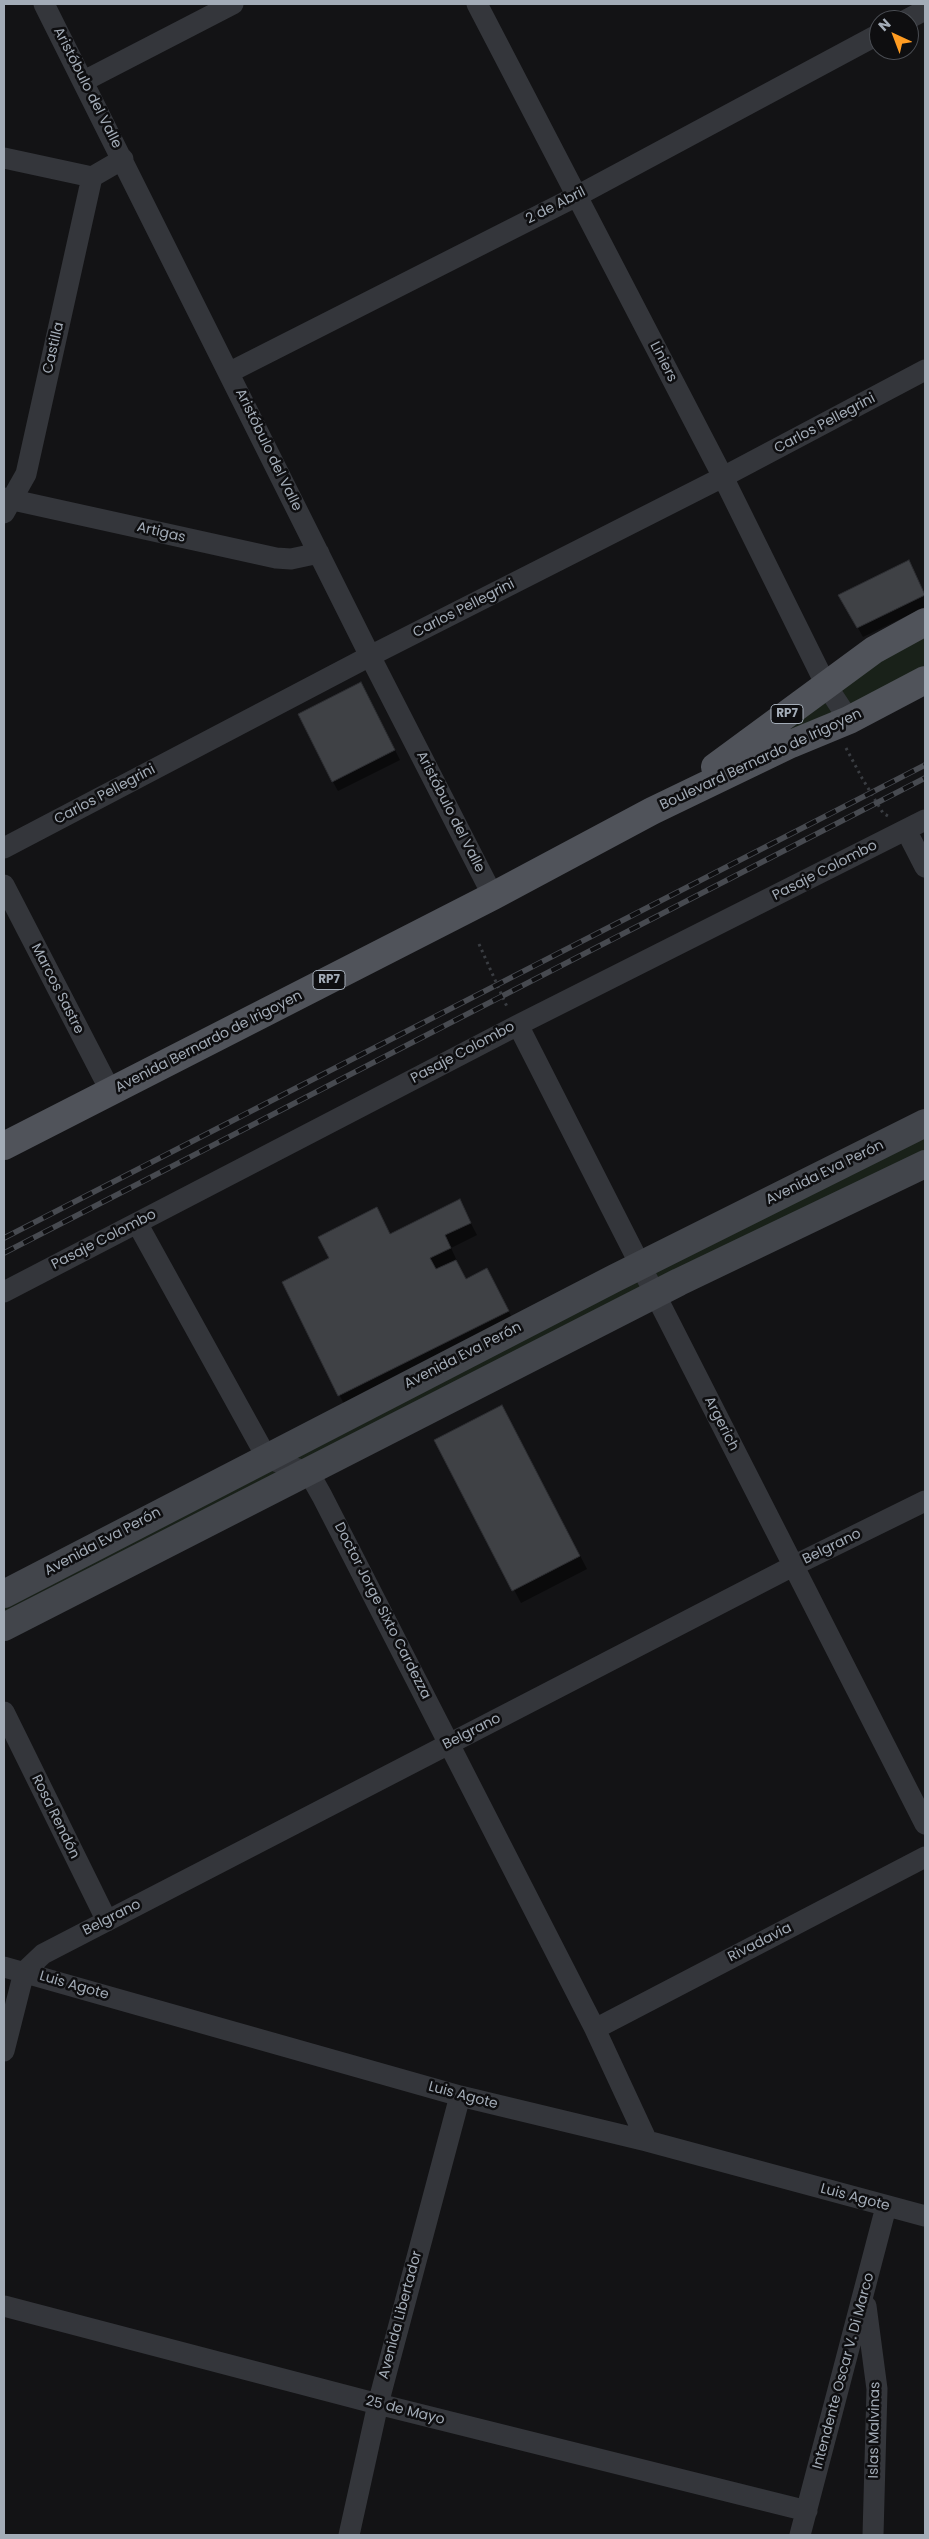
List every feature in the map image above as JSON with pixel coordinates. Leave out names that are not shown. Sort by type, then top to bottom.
[{"type":"main road","name":"Boulevard Bernardo de Irigoyen","points":[[652,811],[874,650],[925,622]]},
{"type":"main road","name":"Boulevard Bernardo de Irigoyen","points":[[652,811],[791,744],[849,720],[925,680]]},
{"type":"main road","name":"Avenida Bernardo de Irigoyen","points":[[4,1146],[493,896],[652,811]]},
{"type":"street","name":"Aristóbulo del Valle","points":[[44,4],[230,372],[370,656],[493,896]]},
{"type":"street","points":[[84,81],[233,4]]},
{"type":"street","name":"Liniers","points":[[477,4],[723,477],[826,685],[849,720]]},
{"type":"street","name":"2 de Abril","points":[[230,372],[577,196],[869,39]]},
{"type":"street","points":[[4,158],[92,177],[123,159]]},
{"type":"street","name":"Castilla","points":[[7,503],[26,474],[92,177]]},
{"type":"street","name":"Carlos Pellegrini","points":[[4,848],[370,656],[723,477],[925,370]]},
{"type":"street","name":"Artigas","points":[[7,503],[276,558],[292,559],[319,553]]},
{"type":"street","name":"Pasaje Colombo","points":[[4,1292],[518,1025],[925,820]]},
{"type":"street","points":[[906,830],[925,867]]},
{"type":"street","name":"Marcos Sastre","points":[[4,885],[111,1092]]},
{"type":"street","name":"Argerich","points":[[518,1025],[925,1824]]},
{"type":"street","name":"Avenida Eva Perón","points":[[4,1594],[640,1265],[925,1123]]},
{"type":"street","points":[[4,1627],[309,1473],[654,1295],[925,1164]]},
{"type":"street","points":[[137,1223],[267,1458],[309,1473]]},
{"type":"street","name":"Doctor Jorge Sixto Cardezza","points":[[309,1473],[595,2029],[647,2141]]},
{"type":"street","name":"Belgrano","points":[[14,1970],[793,1566],[925,1501]]},
{"type":"street","name":"Rosa Rendón","points":[[4,1712],[107,1921]]},
{"type":"street","name":"Rivadavia","points":[[595,2029],[925,1857]]},
{"type":"street","points":[[4,2051],[14,1970]]},
{"type":"street","name":"Luis Agote","points":[[14,1970],[460,2096],[647,2141],[925,2216]]},
{"type":"street","name":"Avenida Libertador","points":[[350,2535],[378,2404],[460,2096]]},
{"type":"street","name":"Intendente Oscar V. Di Marco","points":[[800,2535],[886,2207]]},
{"type":"street","name":"Islas Malvinas","points":[[864,2296],[877,2389],[873,2535]]},
{"type":"street","name":"25 de Mayo","points":[[4,2306],[378,2404],[807,2511]]},
{"type":"path","points":[[849,720],[846,748],[883,813],[906,830]]},
{"type":"path","points":[[480,944],[501,997],[518,1025]]},
{"type":"shaded area","points":[[925,622],[925,680],[728,758]]},
{"type":"shaded area","points":[[925,1130],[925,1157],[4,1620],[4,1604]]},
{"type":"building","points":[[909,560],[925,595],[857,628],[838,595]]},
{"type":"building","points":[[361,682],[395,750],[332,782],[298,714]]},
{"type":"building","points":[[460,1199],[471,1223],[445,1235],[451,1248],[430,1258],[436,1269],[456,1260],[466,1279],[487,1268],[509,1311],[338,1396],[282,1282],[329,1258],[318,1237],[377,1207],[390,1234]]},
{"type":"building","points":[[502,1405],[580,1556],[512,1591],[434,1440]]},
{"type":"railway","points":[[4,1238],[925,765]]},
{"type":"railway","points":[[4,1253],[925,778]]}]
